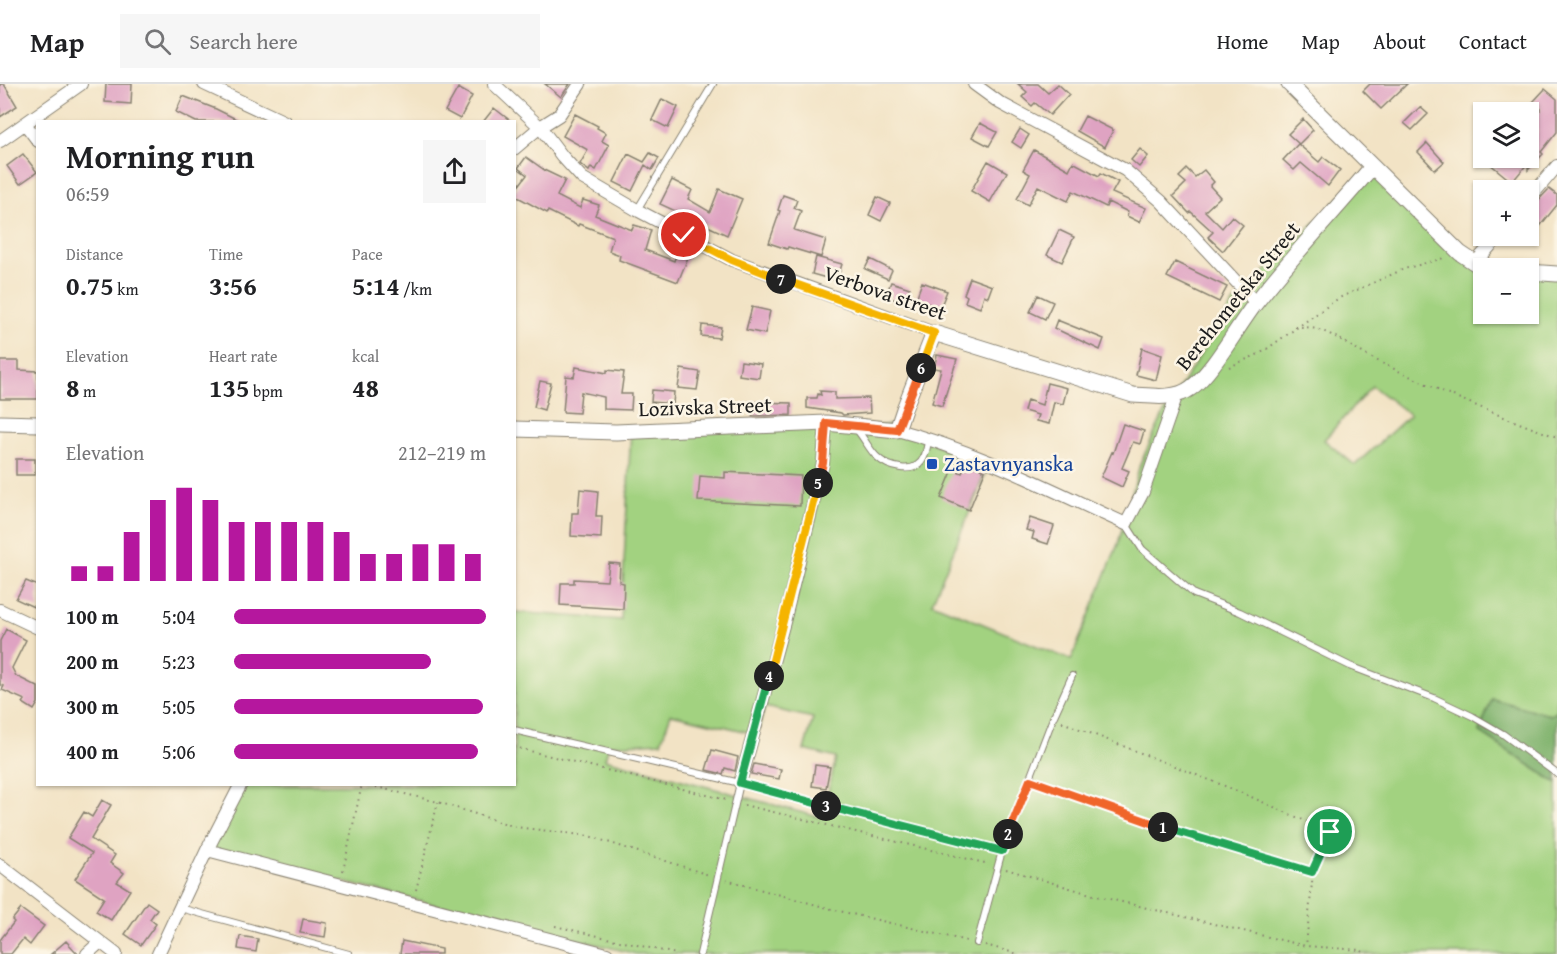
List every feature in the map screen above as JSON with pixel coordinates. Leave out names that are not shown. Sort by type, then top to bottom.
[{"type":"street","points":[[0,141],[26,125],[81,84]]},
{"type":"street","points":[[204,84],[281,120]]},
{"type":"street","name":"Verbova street","points":[[494,84],[540,127],[582,178],[732,260],[934,333],[1133,394],[1158,396],[1177,394]]},
{"type":"street","points":[[516,147],[540,127],[559,115],[580,84]]},
{"type":"street","points":[[974,84],[1000,103],[1125,170],[1161,201],[1256,303]]},
{"type":"street","points":[[1289,84],[1460,254],[1473,261]]},
{"type":"street","points":[[26,125],[36,138]]},
{"type":"street","points":[[1539,187],[1557,166]]},
{"type":"street","name":"Berehometska Street","points":[[1126,524],[1143,492],[1177,394],[1191,388],[1206,372],[1256,303],[1371,168]]},
{"type":"street","points":[[1539,273],[1557,274]]},
{"type":"street","points":[[934,333],[897,430],[928,438],[997,466],[1126,524]]},
{"type":"street","points":[[0,423],[36,424]]},
{"type":"street","points":[[740,783],[823,463],[826,423]]},
{"type":"street","name":"Lozivska Street","points":[[516,429],[616,432],[826,423],[897,430]]},
{"type":"street","points":[[0,610],[36,627]]},
{"type":"street","points":[[158,954],[240,786]]},
{"type":"street","points":[[207,850],[607,954]]},
{"type":"street","points":[[0,865],[116,954]]},
{"type":"street","points":[[87,954],[99,943]]},
{"type":"lane","points":[[637,210],[713,84]]},
{"type":"lane","points":[[853,424],[876,456],[887,464],[897,467],[908,469],[918,466],[924,458],[928,438]]},
{"type":"lane","points":[[1126,524],[1142,549],[1194,594],[1240,612],[1350,666],[1434,698],[1472,716],[1503,734],[1557,774]]},
{"type":"lane","points":[[977,943],[1002,851],[1053,718],[1072,676]]},
{"type":"lane","points":[[516,730],[740,783],[1002,851]]},
{"type":"lane","points":[[700,954],[740,783]]},
{"type":"lane","points":[[179,908],[349,954]]},
{"type":"path","points":[[1206,372],[1238,365],[1261,352],[1339,298],[1404,269],[1460,254]]},
{"type":"path","points":[[1295,327],[1320,330],[1369,357],[1436,388],[1557,437]]},
{"type":"path","points":[[1053,718],[1240,792],[1330,832],[1312,872],[1306,946]]},
{"type":"path","points":[[516,747],[998,866],[1097,896],[1306,946],[1360,950],[1367,954]]},
{"type":"path","points":[[1030,780],[1119,813],[1312,872]]},
{"type":"path","points":[[342,874],[363,786]]},
{"type":"path","points":[[371,786],[438,802],[516,827],[589,836],[718,878],[835,910],[1018,954]]},
{"type":"path","points":[[416,890],[438,802]]},
{"type":"green space","points":[[1371,167],[1463,254],[1473,258],[1473,324],[1539,324],[1539,270],[1557,272],[1557,712],[1550,715],[1493,699],[1479,732],[1557,783],[1557,954],[636,954],[209,849],[242,786],[516,786],[516,612],[621,620],[631,429],[891,425],[988,467],[932,603],[1071,660],[1118,544],[1140,464],[1166,409],[1234,302]],"holes":[[[1372,386],[1410,415],[1355,465],[1324,440]],[[765,707],[813,718],[804,750],[836,758],[822,818],[605,759],[609,745],[661,742],[671,714],[757,734]]]},
{"type":"green space","points":[[1492,699],[1550,715],[1557,712],[1557,783],[1479,732]]},
{"type":"building","points":[[0,84],[4,84],[17,106],[0,117]]},
{"type":"building","points":[[106,84],[132,84],[131,104],[105,102]]},
{"type":"building","points":[[545,84],[570,84],[561,97]]},
{"type":"building","points":[[1018,84],[1038,84],[1048,93],[1058,84],[1069,94],[1050,115],[1035,103],[1032,106],[1022,97],[1027,92]]},
{"type":"building","points":[[1370,84],[1407,84],[1381,109],[1363,91]]},
{"type":"building","points":[[458,88],[472,96],[460,119],[445,111]]},
{"type":"building","points":[[1545,89],[1557,99],[1557,132],[1541,152],[1543,154],[1539,158],[1539,111],[1541,109],[1539,102],[1533,102]]},
{"type":"building","points":[[183,96],[238,120],[192,120],[176,112]]},
{"type":"building","points":[[662,99],[678,107],[668,128],[652,120]]},
{"type":"building","points":[[1420,107],[1428,114],[1412,130],[1404,123]]},
{"type":"building","points":[[494,108],[509,120],[485,120]]},
{"type":"building","points":[[575,114],[606,133],[602,141],[609,145],[596,170],[591,167],[589,171],[580,164],[588,150],[563,136]]},
{"type":"building","points":[[1085,116],[1113,130],[1105,147],[1077,131]]},
{"type":"building","points":[[1303,119],[1313,130],[1299,144],[1288,134]]},
{"type":"building","points":[[980,123],[997,132],[989,146],[972,137]]},
{"type":"building","points":[[1020,129],[1029,135],[1021,148],[1012,142]]},
{"type":"building","points":[[1427,143],[1444,162],[1435,170],[1418,152]]},
{"type":"building","points":[[1298,144],[1319,162],[1323,157],[1340,170],[1328,186],[1301,163],[1294,170],[1283,160]]},
{"type":"building","points":[[1140,149],[1148,156],[1139,167],[1131,160]]},
{"type":"building","points":[[1034,150],[1069,170],[1073,162],[1099,176],[1101,173],[1118,182],[1112,193],[1146,208],[1139,222],[1127,216],[1128,212],[1108,202],[1106,207],[1073,191],[1068,201],[1038,186],[1028,205],[1017,199],[1030,174],[1023,170]]},
{"type":"building","points":[[650,153],[659,158],[652,170],[645,165],[632,191],[614,182],[628,154],[644,162]]},
{"type":"building","points":[[23,154],[36,173],[20,184],[7,166]]},
{"type":"building","points":[[526,157],[546,171],[565,180],[557,196],[580,208],[583,200],[599,205],[595,215],[632,230],[634,225],[651,230],[645,250],[674,261],[679,246],[691,250],[678,282],[619,260],[620,255],[609,251],[613,237],[579,224],[578,226],[548,211],[547,213],[516,196],[516,189],[527,175],[518,168]]},
{"type":"building","points":[[988,161],[1007,172],[990,202],[971,191]]},
{"type":"building","points":[[1495,168],[1524,168],[1514,180],[1510,180]]},
{"type":"building","points":[[1187,169],[1195,177],[1204,170],[1214,182],[1210,186],[1220,197],[1205,211],[1222,228],[1232,216],[1243,225],[1223,251],[1208,237],[1213,232],[1191,212],[1189,213],[1173,196],[1186,183],[1179,177]]},
{"type":"building","points":[[672,180],[692,190],[688,199],[710,212],[719,189],[742,199],[727,235],[660,204]]},
{"type":"building","points":[[1549,189],[1557,195],[1557,205],[1539,227],[1539,199]]},
{"type":"building","points":[[783,195],[797,200],[794,208],[801,211],[794,230],[826,240],[821,257],[769,243]]},
{"type":"building","points":[[877,197],[890,203],[881,221],[869,215]]},
{"type":"building","points":[[1059,230],[1074,237],[1062,262],[1047,255]]},
{"type":"building","points":[[816,257],[842,264],[837,281],[812,274]]},
{"type":"building","points":[[870,259],[892,270],[888,279],[865,269]]},
{"type":"building","points":[[1175,262],[1227,287],[1219,302],[1167,277]]},
{"type":"building","points":[[970,278],[992,286],[988,297],[984,295],[980,308],[965,302],[967,296],[964,294]]},
{"type":"building","points":[[891,282],[910,288],[905,303],[890,298],[892,293],[887,292]]},
{"type":"building","points":[[922,282],[947,291],[940,308],[916,299]]},
{"type":"building","points":[[1038,295],[1053,302],[1045,319],[1030,312]]},
{"type":"building","points":[[752,307],[770,311],[765,334],[746,330]]},
{"type":"building","points":[[1057,320],[1104,339],[1100,350],[1054,328]]},
{"type":"building","points":[[702,325],[721,327],[719,338],[701,336]]},
{"type":"building","points":[[1142,348],[1162,355],[1156,380],[1136,375]]},
{"type":"building","points":[[937,355],[957,359],[942,406],[932,403],[941,369],[934,368]]},
{"type":"building","points":[[0,361],[19,361],[19,370],[36,371],[36,399],[0,399]]},
{"type":"building","points":[[741,361],[761,364],[759,378],[739,375]]},
{"type":"building","points":[[576,367],[607,373],[607,370],[624,372],[621,394],[632,394],[631,410],[604,409],[604,397],[581,392],[579,413],[563,412],[566,376],[574,377]]},
{"type":"building","points":[[681,369],[700,372],[697,390],[678,388]]},
{"type":"building","points":[[540,381],[551,383],[544,410],[534,407]]},
{"type":"building","points":[[1047,383],[1067,388],[1063,404],[1054,402],[1049,424],[1036,421],[1038,415],[1024,411],[1027,400],[1042,405]]},
{"type":"building","points":[[652,390],[674,392],[673,404],[651,402]]},
{"type":"building","points":[[820,391],[835,392],[835,399],[869,398],[870,413],[843,415],[807,408],[807,398],[817,398],[818,394],[821,395]]},
{"type":"building","points":[[752,402],[791,403],[791,415],[752,416]]},
{"type":"building","points":[[1123,424],[1144,431],[1140,444],[1133,442],[1122,468],[1129,471],[1122,487],[1101,477],[1113,453]]},
{"type":"building","points":[[16,459],[35,459],[35,475],[16,475]]},
{"type":"building","points":[[967,463],[985,471],[969,510],[941,498],[953,469],[962,473]]},
{"type":"building","points":[[725,472],[801,476],[800,506],[698,501],[700,476],[725,478]]},
{"type":"building","points":[[580,489],[598,491],[596,516],[602,516],[601,538],[571,536],[572,513],[578,513]]},
{"type":"building","points":[[1030,518],[1054,526],[1048,544],[1032,539],[1034,532],[1026,530]]},
{"type":"building","points":[[609,563],[620,564],[619,582],[624,583],[623,609],[560,605],[561,583],[574,583],[574,579],[607,581]]},
{"type":"building","points":[[26,581],[36,585],[36,608],[16,599]]},
{"type":"building","points":[[6,629],[26,640],[12,668],[16,676],[36,686],[34,710],[23,703],[25,700],[2,690],[4,686],[0,685],[0,641]]},
{"type":"building","points":[[712,750],[738,757],[735,771],[725,768],[723,774],[706,770]]},
{"type":"building","points":[[754,764],[781,769],[779,779],[751,774]]},
{"type":"building","points":[[815,765],[830,767],[826,788],[812,786]]},
{"type":"building","points":[[102,800],[111,805],[91,839],[115,855],[110,863],[124,873],[117,882],[130,890],[111,920],[96,911],[104,898],[75,879],[92,853],[68,838],[84,812],[92,817]]},
{"type":"building","points":[[147,902],[157,909],[150,919],[156,924],[141,945],[125,934]]},
{"type":"building","points":[[21,909],[44,926],[30,945],[23,939],[11,954],[0,954],[0,940]]},
{"type":"building","points":[[303,919],[327,923],[325,937],[300,933]]},
{"type":"building","points":[[240,936],[258,939],[256,952],[238,949]]},
{"type":"building","points":[[66,941],[78,954],[51,954]]},
{"type":"building","points":[[402,941],[441,949],[441,954],[400,954]]},
{"type":"place","name":"Zastavnyanska","points":[[932,464]]},
{"type":"route","points":[[684,235],[732,260],[934,333],[897,430],[826,423],[823,463],[784,622],[740,783],[1002,851],[1030,780],[1119,813],[1312,872],[1330,832]]}]
